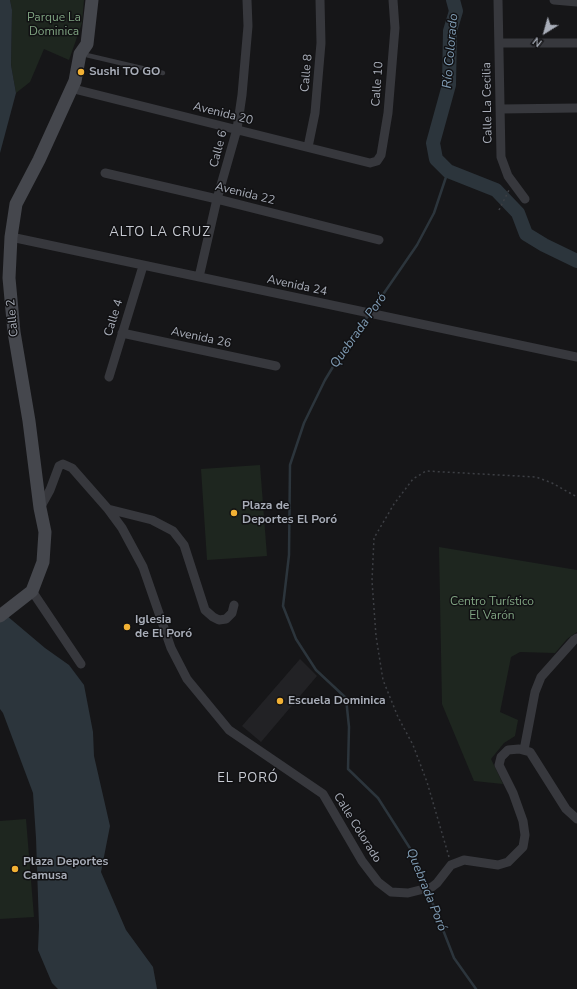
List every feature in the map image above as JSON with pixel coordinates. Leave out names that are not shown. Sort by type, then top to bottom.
[{"type":"main road","name":"Calle 2","points":[[32,591],[43,562],[45,532],[40,508],[14,332],[9,278],[11,237],[16,204],[39,160],[70,88],[75,81],[80,54],[87,44],[92,0]]},
{"type":"main road","points":[[3,614],[32,591]]},
{"type":"street","name":"Calle 6","points":[[199,277],[217,199],[237,129],[242,95],[248,26],[247,0]]},
{"type":"street","name":"Calle 8","points":[[308,147],[316,113],[321,51],[320,0]]},
{"type":"street","name":"Calle 10","points":[[370,162],[377,161],[381,155],[388,113],[395,28],[393,0]]},
{"type":"street","name":"Calle La Cecilia","points":[[498,0],[501,157],[508,176],[525,199]]},
{"type":"street","points":[[554,0],[577,2]]},
{"type":"street","points":[[500,43],[577,43]]},
{"type":"street","name":"Avenida 20","points":[[70,88],[370,162]]},
{"type":"street","points":[[501,109],[577,108]]},
{"type":"street","name":"Avenida 22","points":[[105,173],[217,199],[379,240]]},
{"type":"street","name":"Avenida 24","points":[[11,237],[577,357]]},
{"type":"street","name":"Calle 4","points":[[109,377],[143,266]]},
{"type":"street","name":"Avenida 26","points":[[122,333],[276,366]]},
{"type":"street","name":"Calle Colorado","points":[[40,508],[50,490],[59,466],[63,464],[72,468],[108,509],[122,528],[143,567],[171,648],[187,678],[230,730],[323,794],[362,861],[378,882],[391,892],[408,893],[432,888],[451,865]]},
{"type":"street","points":[[108,509],[152,520],[173,531],[184,545],[205,610],[212,617],[219,620],[226,619],[232,613],[234,605]]},
{"type":"street","points":[[32,591],[80,664]]},
{"type":"street","points":[[524,750],[535,692],[541,677],[577,638]]},
{"type":"street","points":[[451,865],[464,860],[498,865],[508,862],[523,847],[525,835],[523,821],[513,793],[499,765],[501,757],[508,750],[519,748],[530,752],[566,809],[577,818]]},
{"type":"lane","points":[[80,54],[163,73]]},
{"type":"path","points":[[499,210],[507,195]]},
{"type":"path","points":[[451,865],[427,782],[413,745],[398,717],[383,680],[376,636],[372,581],[374,538],[394,504],[413,479],[426,471],[536,477],[552,483],[577,497]]},
{"type":"shaded area","points":[[0,0],[10,0],[12,10],[11,65],[16,93],[0,153]]},
{"type":"shaded area","points":[[0,610],[45,648],[69,665],[84,685],[93,732],[94,756],[110,826],[101,872],[126,930],[153,967],[157,989],[58,989],[52,983],[38,950],[39,926],[33,793],[3,713],[0,709]]},
{"type":"shaded area","name":"Escuela Dominica","points":[[300,659],[317,676],[261,742],[242,726]]},
{"type":"green space","name":"Parque La Dominica","points":[[10,0],[84,0],[82,23],[69,60],[44,49],[30,82],[16,93],[11,65],[12,10]]},
{"type":"green space","name":"Plaza de Deportes El Poró","points":[[260,465],[267,556],[207,560],[201,469]]},
{"type":"green space","name":"Centro Turístico El Varón","points":[[439,547],[577,570],[577,632],[567,639],[555,653],[520,652],[511,657],[500,712],[518,720],[515,736],[504,743],[491,759],[503,784],[474,781],[442,704]]},
{"type":"green space","name":"Plaza Deportes Camusa","points":[[26,819],[34,917],[0,919],[0,821]]},
{"type":"waterway","name":"Río Colorado","points":[[453,0],[456,11],[450,31],[449,85],[433,143],[436,159],[448,171],[496,190],[518,213],[526,234],[544,245],[577,261]]},
{"type":"waterway","name":"Quebrada Poró","points":[[371,312],[417,245],[434,213],[448,171]]},
{"type":"waterway","name":"Quebrada Poró","points":[[368,316],[348,342],[325,380],[304,423],[290,465],[289,555],[283,606],[296,639],[316,670],[346,698],[349,727],[348,769],[378,798],[413,853],[454,958],[476,989]]},
{"type":"place","name":"Sushi TO GO","points":[[81,72]]},
{"type":"place","name":"Plaza de Deportes El Poró","points":[[234,513]]},
{"type":"place","name":"Iglesia de El Poró","points":[[127,627]]},
{"type":"place","name":"Escuela Dominica","points":[[280,701]]},
{"type":"place","name":"Plaza Deportes Camusa","points":[[15,869]]},
{"type":"district","name":"ALTO LA CRUZ","points":[[160,233]]},
{"type":"district","name":"EL PORÓ","points":[[248,779]]}]
